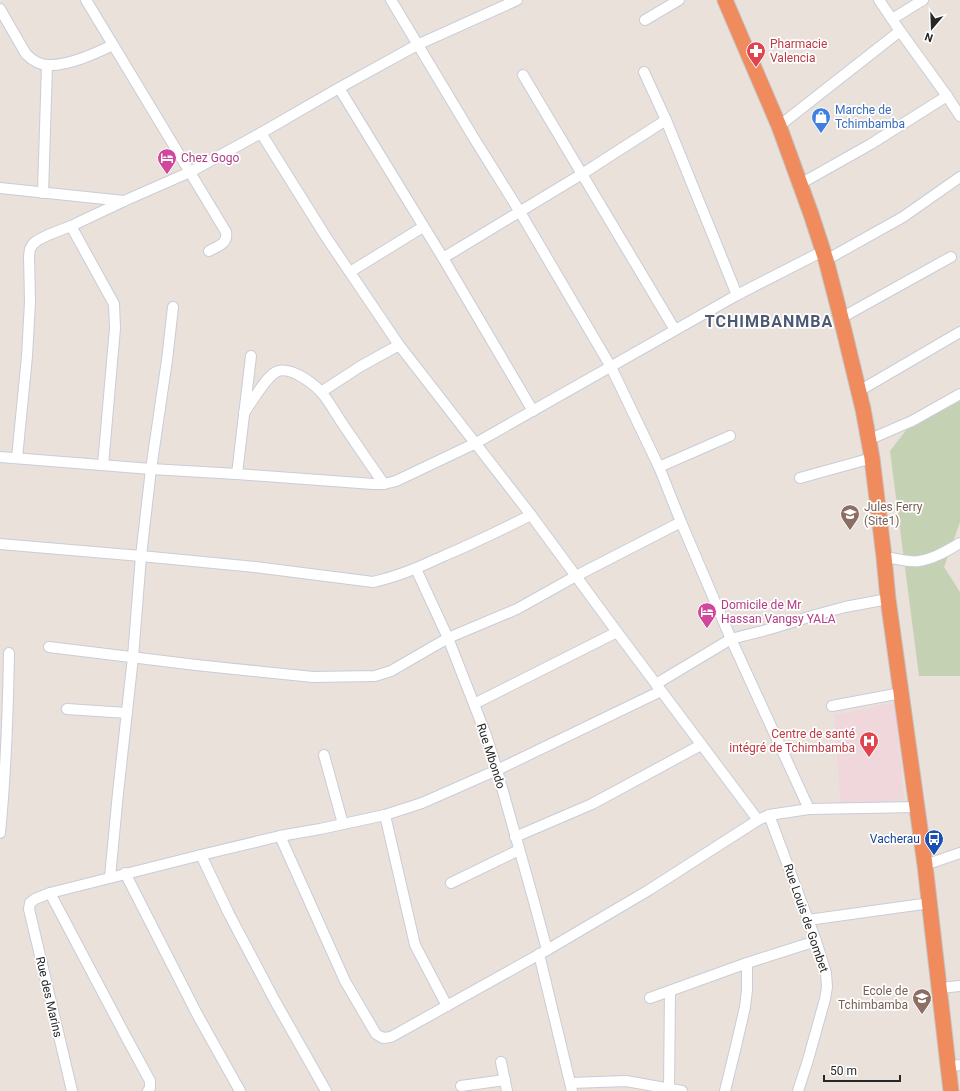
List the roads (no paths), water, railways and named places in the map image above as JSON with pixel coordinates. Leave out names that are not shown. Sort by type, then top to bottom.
[{"type":"highway","points":[[725,0],[779,126],[824,255],[863,409],[872,458],[888,598],[925,865],[940,988],[954,1066],[951,1091]]},
{"type":"street","points":[[86,0],[226,232],[227,238],[224,242],[209,251]]},
{"type":"street","points":[[390,0],[520,212],[611,367],[659,467],[731,639],[808,809]]},
{"type":"street","points":[[17,458],[30,302],[29,256],[30,249],[38,240],[190,172],[417,45],[517,0]]},
{"type":"street","points":[[645,20],[679,0]]},
{"type":"street","points":[[879,0],[960,116]]},
{"type":"street","points":[[892,19],[924,0]]},
{"type":"street","points":[[0,9],[26,54],[32,60],[47,65],[75,61],[112,45]]},
{"type":"street","points":[[779,126],[900,31]]},
{"type":"street","points":[[43,193],[47,65]]},
{"type":"street","points":[[644,72],[666,120],[737,295]]},
{"type":"street","points":[[523,75],[675,330]]},
{"type":"street","points":[[339,88],[443,258],[533,411]]},
{"type":"street","points":[[800,184],[871,144],[947,96]]},
{"type":"street","points":[[443,258],[582,174],[666,120]]},
{"type":"street","points":[[261,133],[326,237],[399,345],[531,515],[658,688],[758,820]]},
{"type":"street","points":[[0,457],[103,466],[384,484],[396,481],[476,443],[737,295],[903,217],[960,177]]},
{"type":"street","points":[[0,188],[124,201]]},
{"type":"street","points":[[71,226],[114,304],[115,328],[103,466]]},
{"type":"street","points":[[350,272],[423,227]]},
{"type":"street","points":[[841,318],[951,257]]},
{"type":"street","points":[[110,878],[133,657],[141,556],[173,307]]},
{"type":"street","points":[[859,391],[960,332]]},
{"type":"street","points":[[321,392],[361,366],[399,345]]},
{"type":"street","points":[[237,474],[251,356]]},
{"type":"street","points":[[244,413],[270,376],[277,371],[286,370],[294,372],[321,392],[384,484]]},
{"type":"street","points":[[868,440],[912,421],[960,394]]},
{"type":"street","points":[[659,467],[730,436]]},
{"type":"street","points":[[800,478],[872,458]]},
{"type":"street","points":[[0,544],[255,567],[373,582],[416,569],[531,515]]},
{"type":"street","points":[[49,647],[313,677],[375,676],[391,671],[448,638],[518,609],[576,576],[681,522]]},
{"type":"street","points":[[884,557],[920,561],[941,553],[960,542]]},
{"type":"street","name":"Rue Mbondo","points":[[416,569],[448,638],[486,735],[497,770],[533,898],[572,1087]]},
{"type":"street","points":[[148,1091],[150,1088],[150,1081],[50,893],[201,854],[280,836],[385,815],[432,800],[497,770],[658,688],[731,639],[832,611],[888,598]]},
{"type":"street","points":[[474,704],[617,632]]},
{"type":"street","points":[[0,833],[5,786],[9,653]]},
{"type":"street","points":[[832,706],[902,693]]},
{"type":"street","points":[[67,709],[127,713]]},
{"type":"street","points":[[515,837],[592,804],[702,745]]},
{"type":"street","points":[[324,755],[343,824]]},
{"type":"street","points":[[280,836],[345,981],[376,1034],[383,1038],[391,1037],[543,952],[652,888],[758,820],[769,816],[808,809],[917,807]]},
{"type":"street","points":[[385,815],[415,945],[447,1006]]},
{"type":"street","name":"Rue Louis de Gombet","points":[[769,816],[816,941],[826,973],[825,999],[798,1091]]},
{"type":"street","points":[[451,883],[519,850]]},
{"type":"street","points":[[925,865],[960,853]]},
{"type":"street","points":[[201,854],[229,914],[275,1001],[326,1091]]},
{"type":"street","points":[[125,873],[197,1014],[240,1091]]},
{"type":"street","name":"Rue des Marins","points":[[50,893],[35,899],[30,903],[29,909],[72,1091]]},
{"type":"street","points":[[808,920],[930,903]]},
{"type":"street","points":[[650,998],[747,963],[816,941]]},
{"type":"street","points":[[725,1091],[745,1007],[747,990],[747,963]]},
{"type":"street","points":[[940,988],[960,986]]},
{"type":"street","points":[[669,1090],[670,991]]},
{"type":"street","points":[[501,1062],[507,1091]]},
{"type":"street","points":[[461,1086],[505,1080]]},
{"type":"street","points":[[572,1087],[626,1081],[669,1090],[682,1091]]},
{"type":"place","name":"Pharmacie Valencia","points":[[756,68]]},
{"type":"place","name":"Marche de Tchimbamba","points":[[821,134]]},
{"type":"place","name":"Chez Gogo","points":[[167,175]]},
{"type":"place","name":"Jules Ferry (Site1)","points":[[850,531]]},
{"type":"place","name":"Domicile de Mr Hassan Vangsy YALA","points":[[707,629]]},
{"type":"place","name":"Centre de santé intégré de Tchimbamba","points":[[869,758]]},
{"type":"place","name":"Vacherau","points":[[934,856]]},
{"type":"place","name":"Ecole de Tchimbamba","points":[[922,1015]]},
{"type":"district","name":"TCHIMBANMBA","points":[[769,321]]}]
